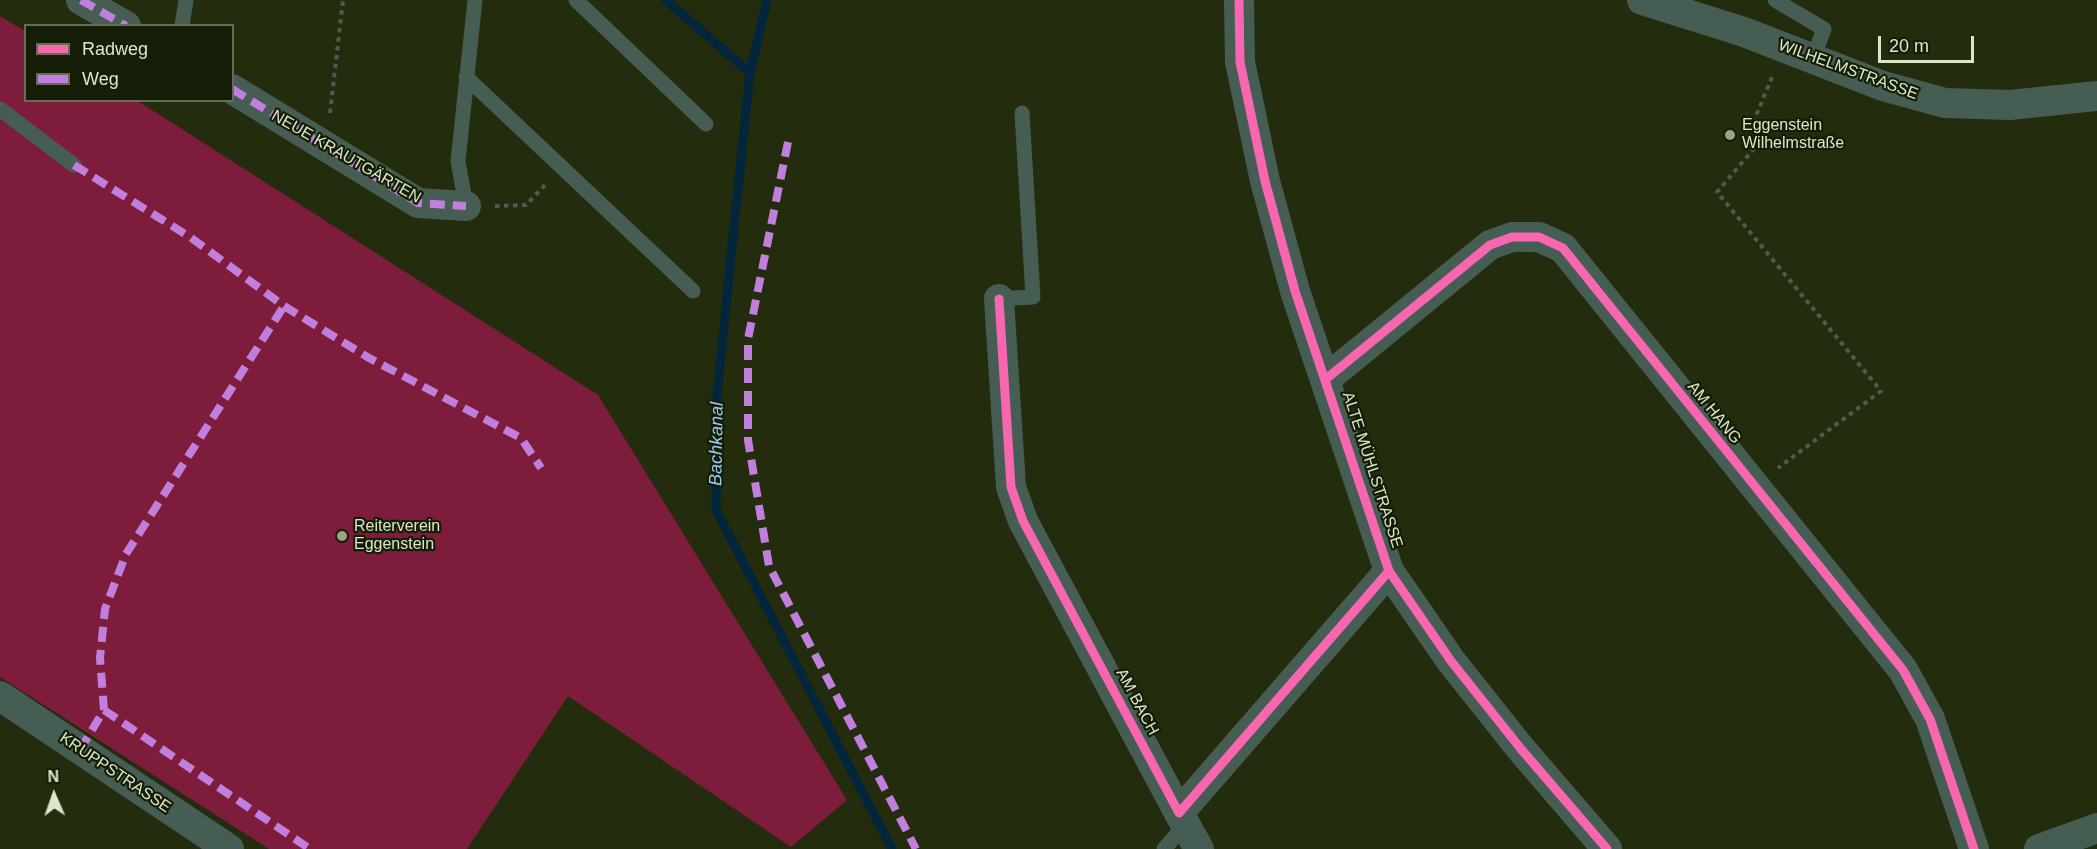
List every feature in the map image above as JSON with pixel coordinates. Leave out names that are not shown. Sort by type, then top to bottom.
[{"type":"street","points":[[81,0],[123,24]]},
{"type":"street","name":"ALTE MÜHLSTRASSE","points":[[1239,0],[1240,62],[1264,181],[1295,291],[1389,571],[1458,670],[1521,750],[1607,849]]},
{"type":"street","name":"WILHELMSTRASSE","points":[[1642,0],[1744,32],[1883,86],[1945,103],[2010,105],[2097,96]]},
{"type":"street","name":"WILHELMSTRASSE","points":[[1692,0],[1744,32]]},
{"type":"street","name":"NEUE KRAUTGÄRTEN","points":[[234,90],[418,202],[466,206]]},
{"type":"street","name":"AM HANG","points":[[1326,379],[1490,245],[1512,237],[1539,237],[1563,248],[1903,670],[1930,719],[1974,849]]},
{"type":"street","name":"AM BACH","points":[[999,299],[1011,488],[1023,521],[1188,829]]},
{"type":"street","points":[[1188,829],[1389,571]]},
{"type":"street","name":"KRUPPSTRASSE","points":[[0,696],[229,849]]},
{"type":"street","points":[[2039,849],[2097,828]]},
{"type":"lane","points":[[182,24],[186,0]]},
{"type":"lane","points":[[466,206],[458,161],[475,0]]},
{"type":"lane","points":[[576,0],[706,124]]},
{"type":"lane","points":[[1775,0],[1824,28],[1813,58]]},
{"type":"lane","points":[[466,77],[693,291]]},
{"type":"lane","points":[[0,109],[74,165]]},
{"type":"lane","points":[[999,299],[1033,297],[1022,113]]},
{"type":"lane","points":[[1164,849],[1188,829]]},
{"type":"path","points":[[326,147],[343,0]]},
{"type":"path","points":[[1754,486],[1881,391],[1717,192],[1768,131],[1754,123],[1784,47]]},
{"type":"path","points":[[466,206],[526,205],[561,167]]},
{"type":"shaded area","name":"Reiterverein Eggenstein","points":[[0,16],[24,30],[24,102],[140,102],[598,395],[847,800],[791,847],[568,696],[467,849],[269,849],[0,677]]},
{"type":"waterway","points":[[666,0],[750,73]]},
{"type":"waterway","name":"Bachkanal","points":[[767,0],[750,73],[717,395],[716,510],[892,849]]},
{"type":"marked path","points":[[81,0],[123,24]]},
{"type":"marked path","points":[[234,90],[418,203],[466,206]]},
{"type":"marked path","points":[[788,142],[748,339],[748,440],[769,566],[916,849]]},
{"type":"marked path","points":[[74,165],[190,237],[284,306],[369,358],[521,438],[541,468]]},
{"type":"marked path","points":[[80,750],[104,710],[100,658],[105,609],[126,554],[284,306]]},
{"type":"marked path","points":[[104,710],[310,849]]},
{"type":"cycle path","points":[[1239,0],[1240,62],[1265,181],[1295,291],[1389,571],[1451,661],[1521,749],[1607,849]]},
{"type":"cycle path","points":[[1326,379],[1490,245],[1512,237],[1539,237],[1563,248],[1903,670],[1930,719],[1974,849]]},
{"type":"cycle path","points":[[999,299],[1011,487],[1023,521],[1179,813],[1389,571]]},
{"type":"place","name":"Eggenstein Wilhelmstraße","points":[[1730,135]]},
{"type":"place","name":"Reiterverein Eggenstein","points":[[342,536]]}]
